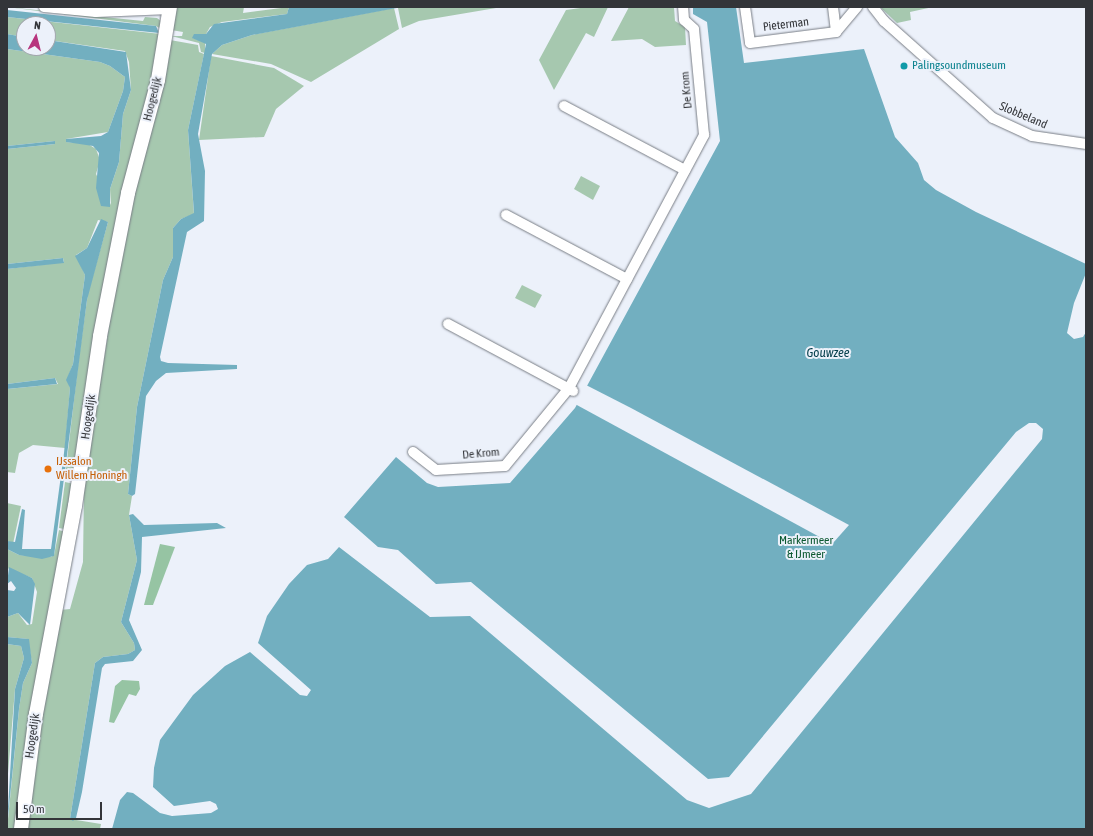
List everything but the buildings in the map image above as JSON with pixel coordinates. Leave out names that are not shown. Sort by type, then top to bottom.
[{"type":"street","points":[[44,7],[96,12],[170,8]]},
{"type":"street","name":"De Krom","points":[[413,452],[436,470],[505,466],[571,390],[627,278],[704,135],[694,29],[684,20],[683,7]]},
{"type":"street","name":"Pieterman","points":[[745,7],[750,43],[836,32]]},
{"type":"street","points":[[833,7],[836,32]]},
{"type":"street","points":[[836,32],[857,7]]},
{"type":"street","name":"Slobbeland","points":[[873,7],[892,29],[993,118],[1032,136],[1086,144]]},
{"type":"street","name":"Hoogedijk","points":[[21,829],[36,714],[75,506],[102,328],[128,193],[158,80],[170,8]]},
{"type":"street","points":[[564,106],[685,170]]},
{"type":"street","points":[[506,215],[627,278]]},
{"type":"street","points":[[448,324],[571,390]]},
{"type":"green space","points":[[7,7],[143,21],[145,17],[157,18],[162,22],[161,29],[156,26]]},
{"type":"green space","points":[[174,7],[244,7],[243,13],[289,7],[287,14],[222,22],[210,27],[206,34],[193,38],[205,42],[205,53],[201,52],[199,43],[171,36],[182,36],[183,32],[171,30]]},
{"type":"green space","points":[[502,7],[419,21],[402,28],[398,8]]},
{"type":"green space","points":[[588,7],[608,7],[594,37],[586,33],[554,90],[539,60],[566,10]]},
{"type":"green space","points":[[629,7],[674,7],[675,21],[685,27],[686,45],[655,47],[642,39],[611,41]]},
{"type":"green space","points":[[880,7],[933,7],[910,12],[911,20],[897,23]]},
{"type":"green space","points":[[394,8],[399,29],[311,82],[271,64],[212,54],[222,45],[252,35]]},
{"type":"green space","points":[[7,17],[16,18],[16,36],[7,34]]},
{"type":"green space","points":[[56,22],[161,34],[73,478],[65,477],[79,357],[88,293],[108,222],[98,220],[87,248],[76,255],[85,275],[73,364],[68,377],[70,388],[65,448],[33,445],[19,453],[15,473],[7,472],[7,389],[58,384],[55,378],[7,384],[7,269],[64,262],[63,258],[7,264],[7,149],[55,144],[55,141],[7,146],[7,49],[16,50],[16,56],[56,56],[100,62],[110,66],[125,77],[123,91],[108,132],[66,139],[66,142],[88,144],[96,149],[100,160],[96,174],[111,205],[110,189],[119,162],[123,114],[131,90],[129,62],[125,51],[56,41]]},
{"type":"green space","points":[[170,40],[198,45],[199,52],[204,54],[188,130],[194,214],[181,219],[173,228],[173,257],[163,280],[137,407],[128,494],[132,496],[129,515],[137,560],[121,622],[134,643],[135,650],[128,654],[103,657],[95,663],[70,819],[101,824],[100,829],[26,829],[38,733],[60,610],[70,609],[83,562],[84,488],[118,268]]},
{"type":"green space","points":[[211,56],[274,68],[304,86],[276,109],[264,137],[199,140]]},
{"type":"green space","points":[[581,176],[600,186],[593,200],[574,189]]},
{"type":"green space","points":[[522,285],[542,295],[535,308],[515,298]]},
{"type":"green space","points":[[65,482],[74,484],[64,529],[59,528]]},
{"type":"green space","points":[[7,503],[21,506],[13,544],[7,541]]},
{"type":"green space","points":[[59,530],[65,532],[15,829],[7,829],[19,709],[23,683],[32,663],[28,639],[7,637],[7,617],[18,613],[27,625],[32,624],[37,592],[32,578],[7,568],[7,549],[19,555],[51,557],[54,555]]},
{"type":"green space","points":[[160,544],[175,547],[153,605],[144,605]]},
{"type":"green space","points":[[7,644],[21,646],[24,658],[15,689],[7,786]]},
{"type":"green space","points":[[122,680],[139,681],[140,689],[136,696],[129,694],[114,723],[109,722],[115,686]]},
{"type":"water","points":[[289,7],[402,7],[252,35],[222,45],[212,54],[198,134],[205,171],[204,221],[187,232],[160,357],[161,361],[168,363],[237,365],[237,369],[166,373],[156,381],[146,396],[135,494],[132,496],[128,494],[137,407],[163,280],[173,257],[173,228],[181,219],[194,213],[188,130],[206,44],[192,38],[194,34],[206,34],[214,24],[287,14]]},
{"type":"water","name":"Gouwzee","points":[[693,7],[736,7],[744,63],[864,49],[895,137],[918,163],[924,180],[936,190],[976,212],[1086,264],[1086,273],[1074,303],[1067,333],[1074,339],[1083,337],[1086,332],[1086,829],[112,829],[120,800],[127,792],[133,793],[160,813],[172,816],[211,813],[218,809],[216,804],[210,801],[174,806],[153,787],[154,768],[160,740],[193,695],[225,666],[250,652],[300,695],[307,696],[311,690],[258,643],[267,616],[289,584],[307,565],[328,559],[339,547],[430,617],[470,616],[687,800],[709,808],[751,794],[1042,439],[1043,429],[1036,423],[1029,423],[1016,432],[729,777],[708,779],[471,582],[436,584],[398,550],[378,547],[344,517],[396,457],[427,483],[438,487],[510,483],[575,408],[720,141],[707,22],[693,14]]},
{"type":"water","points":[[7,10],[156,26],[159,33],[56,22],[56,16],[7,17]]},
{"type":"water","points":[[7,34],[16,36],[16,50],[7,49]]},
{"type":"water","points":[[56,41],[126,52],[131,90],[123,114],[119,162],[110,189],[110,207],[101,206],[96,188],[99,153],[93,146],[66,142],[66,139],[101,136],[108,132],[123,91],[125,77],[110,66],[100,62],[56,56]]},
{"type":"water","points":[[55,141],[55,144],[7,149],[7,146]]},
{"type":"water","points":[[101,219],[108,222],[87,300],[54,556],[42,559],[19,555],[7,549],[7,541],[15,542],[22,509],[25,510],[22,549],[51,549],[64,453],[70,388],[66,380],[73,364],[85,275],[75,256],[87,248]]},
{"type":"water","points":[[63,258],[64,263],[7,269],[7,264]]},
{"type":"water","points":[[55,378],[57,384],[7,389],[7,384]]},
{"type":"water","points":[[133,514],[144,525],[217,523],[226,528],[142,537],[141,572],[129,620],[142,650],[133,661],[105,664],[102,668],[82,792],[76,818],[73,821],[70,819],[95,663],[103,657],[128,654],[135,650],[134,643],[121,622],[137,560],[129,515]]},
{"type":"water","points":[[9,567],[32,578],[35,584],[30,625],[18,613],[7,617],[7,590],[14,591],[16,588],[11,581],[7,584]]},
{"type":"water","points":[[7,637],[29,639],[32,663],[23,683],[19,709],[7,826],[15,689],[24,658],[21,646],[7,644]]},
{"type":"pier","points":[[586,385],[849,525],[833,543],[827,541],[575,404]]},
{"type":"place","name":"Palingsoundmuseum","points":[[904,66]]},
{"type":"place","name":"IJssalon Willem Honingh","points":[[48,469]]},
{"type":"park label","name":"Markermeer & IJmeer","points":[[806,548]]}]
